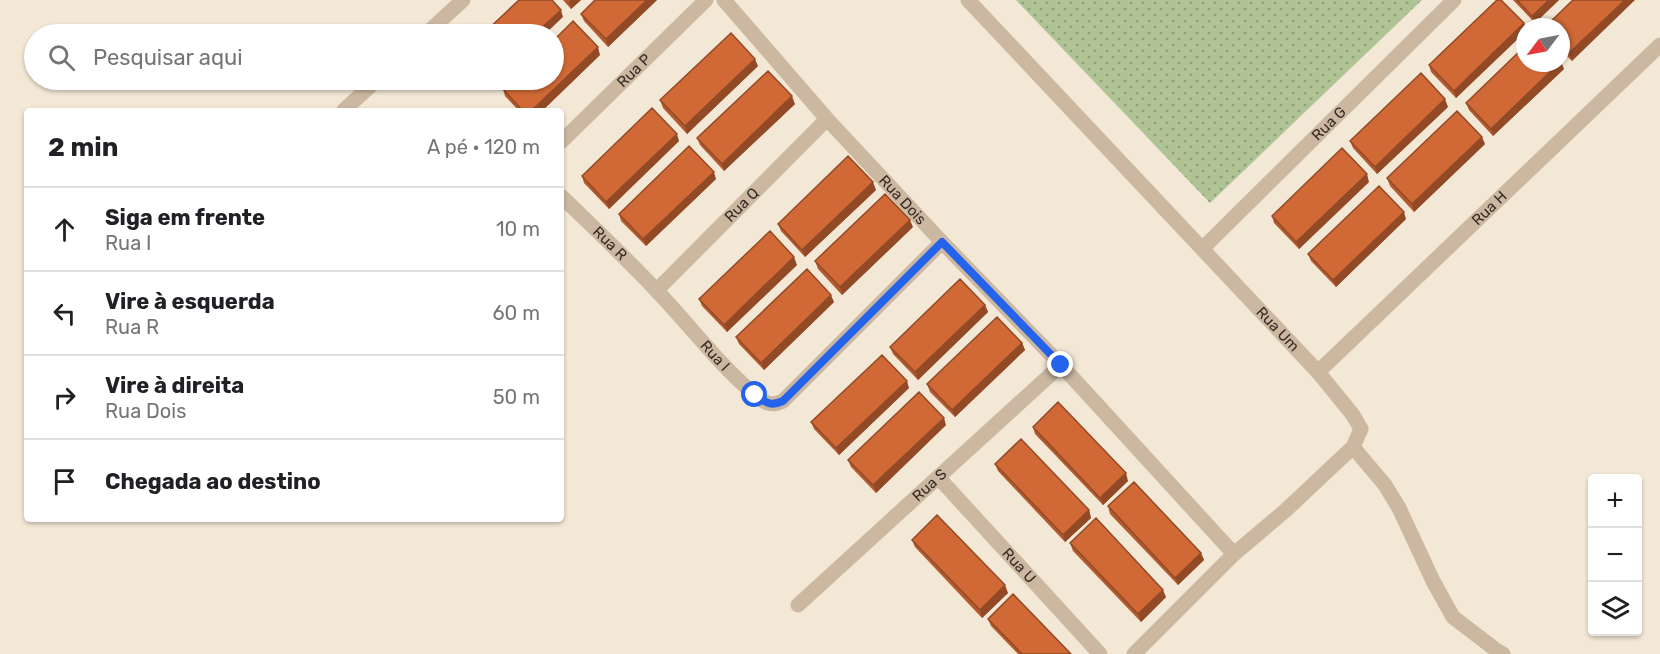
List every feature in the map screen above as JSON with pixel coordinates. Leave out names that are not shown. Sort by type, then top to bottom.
[{"type":"street","points":[[437,24],[464,0]]},
{"type":"street","name":"Rua P","points":[[564,139],[706,0]]},
{"type":"street","name":"Rua Dois","points":[[724,0],[827,119],[1061,365],[1234,554]]},
{"type":"street","name":"Rua Um","points":[[968,0],[1318,372],[1353,415],[1361,429],[1353,447]]},
{"type":"street","name":"Rua G","points":[[1203,248],[1444,3]]},
{"type":"street","name":"Rua H","points":[[1318,372],[1660,45]]},
{"type":"street","points":[[346,108],[366,90]]},
{"type":"street","name":"Rua Q","points":[[657,290],[827,119]]},
{"type":"street","name":"Rua R","points":[[564,199],[657,290]]},
{"type":"street","name":"Rua I","points":[[657,290],[712,352],[755,395],[775,405],[783,401],[942,242]]},
{"type":"street","name":"Rua S","points":[[798,605],[1061,365]]},
{"type":"street","points":[[1134,654],[1234,554],[1286,510],[1353,447],[1385,485],[1399,508],[1433,581],[1453,617],[1503,654]]},
{"type":"street","name":"Rua U","points":[[938,477],[1100,654]]},
{"type":"green space","points":[[1016,0],[1422,0],[1210,203]]},
{"type":"building","points":[[519,0],[552,0],[561,10],[546,24],[494,24]]},
{"type":"building","points":[[595,0],[647,0],[606,39],[581,14]]},
{"type":"building","points":[[1497,0],[1501,0],[1519,18],[1516,18],[1516,31],[1454,91],[1429,65]]},
{"type":"building","points":[[1517,0],[1549,0],[1532,16]]},
{"type":"building","points":[[1573,0],[1625,0],[1570,52],[1570,18],[1554,18]]},
{"type":"building","points":[[573,21],[598,47],[564,79],[564,30]]},
{"type":"building","points":[[731,33],[755,59],[685,126],[660,100]]},
{"type":"building","points":[[1516,55],[1516,72],[1550,72],[1491,129],[1466,103]]},
{"type":"building","points":[[768,71],[792,96],[722,164],[697,138]]},
{"type":"building","points":[[1421,73],[1445,99],[1375,167],[1350,141]]},
{"type":"building","points":[[504,90],[553,90],[534,108],[520,108]]},
{"type":"building","points":[[652,108],[677,134],[606,202],[582,176]]},
{"type":"building","points":[[1457,111],[1482,137],[1412,204],[1387,178]]},
{"type":"building","points":[[689,146],[714,172],[643,239],[619,214]]},
{"type":"building","points":[[1342,148],[1367,174],[1296,242],[1272,216]]},
{"type":"building","points":[[848,156],[873,182],[802,250],[778,224]]},
{"type":"building","points":[[1379,186],[1404,212],[1333,280],[1308,254]]},
{"type":"building","points":[[885,194],[910,220],[840,287],[815,261]]},
{"type":"building","points":[[770,231],[794,257],[724,325],[699,299]]},
{"type":"building","points":[[807,269],[831,295],[761,363],[736,337]]},
{"type":"building","points":[[960,279],[985,305],[915,372],[890,347]]},
{"type":"building","points":[[997,317],[1022,343],[952,410],[927,384]]},
{"type":"building","points":[[882,355],[907,381],[836,448],[811,422]]},
{"type":"building","points":[[919,392],[944,418],[873,485],[848,460]]},
{"type":"building","points":[[1058,402],[1126,473],[1100,498],[1033,427]]},
{"type":"building","points":[[1021,439],[1089,510],[1063,535],[995,464]]},
{"type":"building","points":[[1134,482],[1201,553],[1175,578],[1108,506]]},
{"type":"building","points":[[937,515],[1005,585],[980,610],[912,540]]},
{"type":"building","points":[[1096,518],[1163,590],[1138,614],[1070,543]]},
{"type":"building","points":[[1013,594],[1071,654],[1022,654],[988,619]]},
{"type":"route","points":[[755,395],[775,405],[783,401],[942,242],[1061,365]]}]
